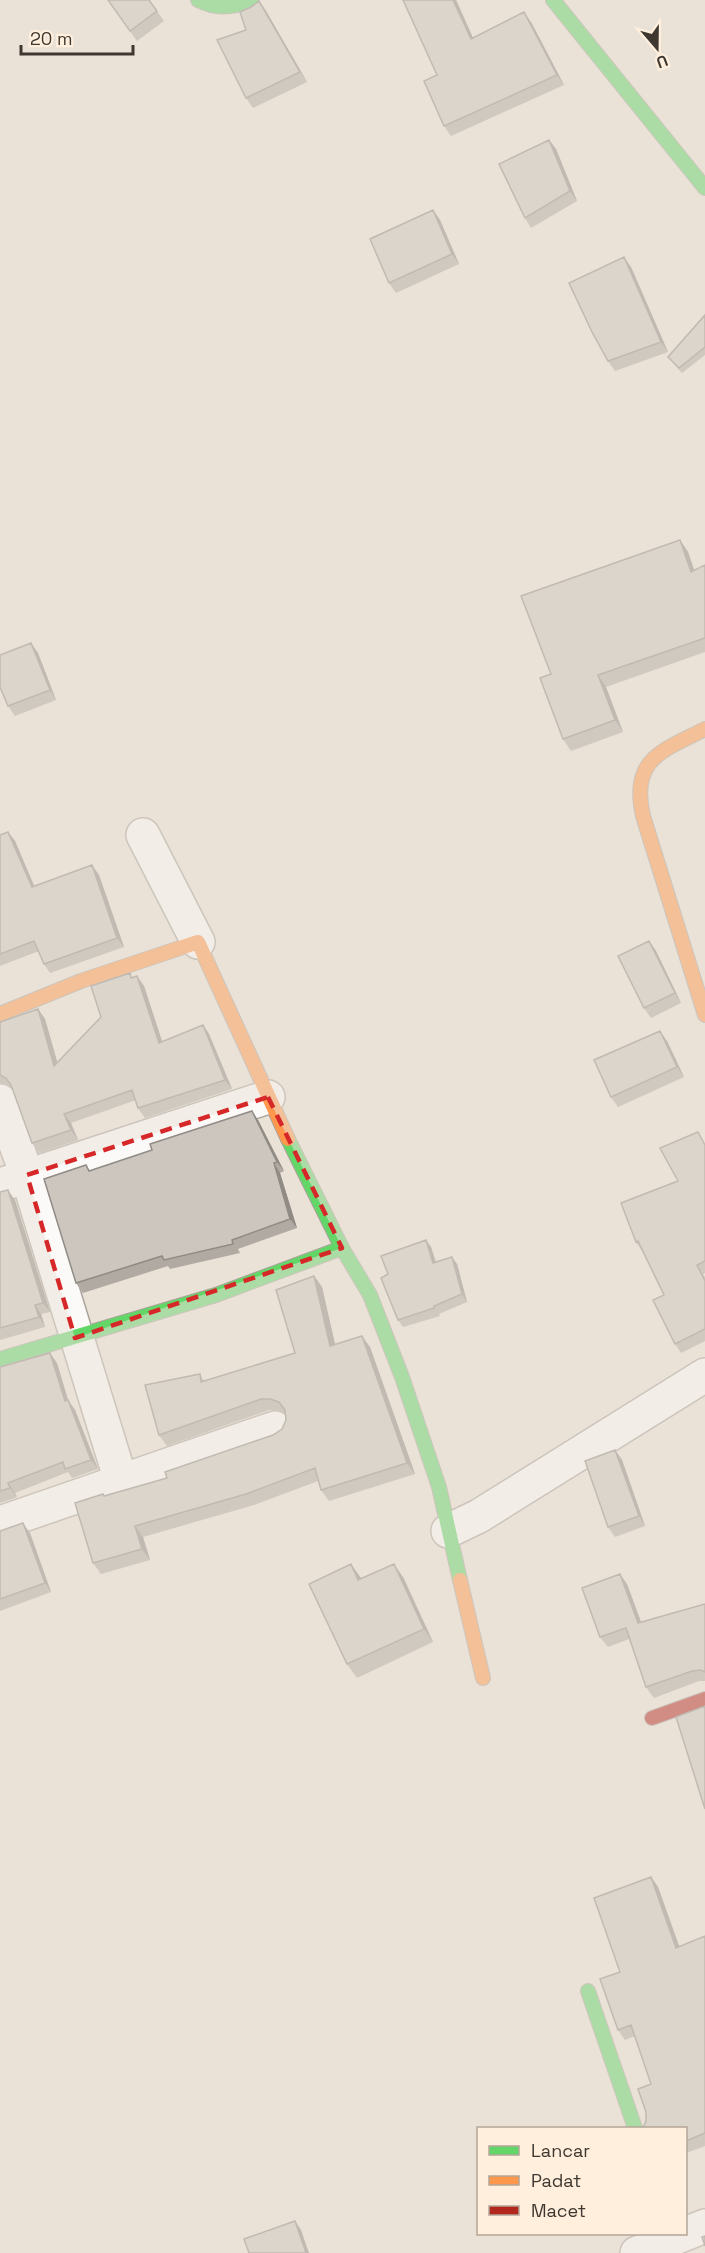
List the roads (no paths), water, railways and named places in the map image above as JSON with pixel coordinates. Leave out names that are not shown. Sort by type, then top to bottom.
[{"type":"street","points":[[198,0],[208,6],[227,6],[251,0]]},
{"type":"street","points":[[553,0],[705,188]]},
{"type":"street","points":[[705,729],[657,755],[645,771],[639,786],[643,816],[705,1015]]},
{"type":"street","points":[[143,835],[198,942],[267,1097],[342,1248],[370,1294],[402,1377],[439,1487],[483,1678]]},
{"type":"street","points":[[0,1014],[81,981],[198,942]]},
{"type":"street","points":[[13,1180],[267,1097]]},
{"type":"street","points":[[0,1101],[13,1180],[75,1338],[121,1481]]},
{"type":"street","points":[[0,1359],[75,1338],[293,1268],[342,1248]]},
{"type":"street","points":[[448,1531],[479,1516],[705,1375]]},
{"type":"street","points":[[0,1523],[275,1428]]},
{"type":"street","points":[[652,1718],[705,1699]]},
{"type":"street","points":[[588,1991],[634,2127]]},
{"type":"street","points":[[687,2235],[705,2226]]},
{"type":"street","points":[[638,2253],[686,2235]]}]
